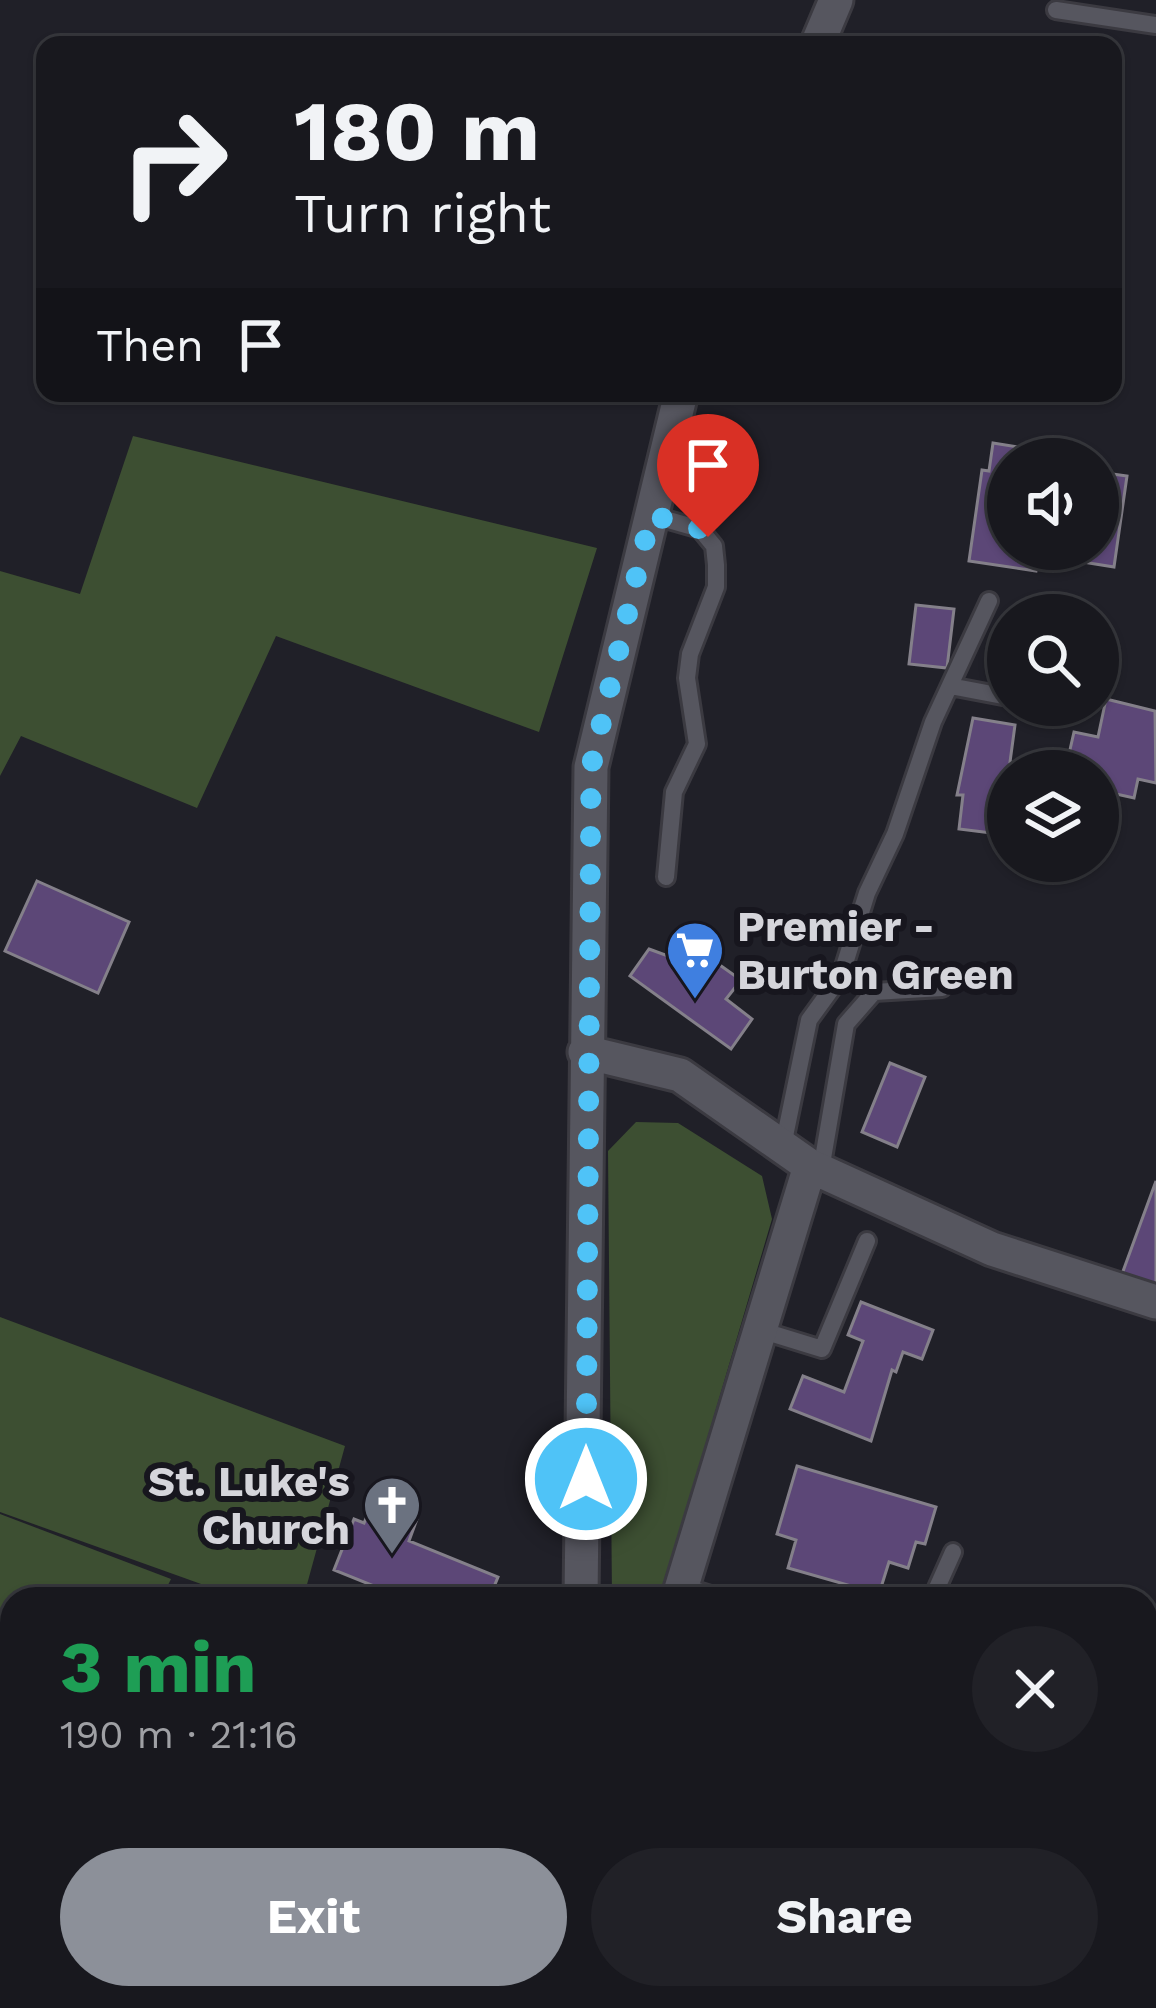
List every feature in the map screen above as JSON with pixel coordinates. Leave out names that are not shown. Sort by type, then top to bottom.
[{"type":"street","points":[[821,36],[836,0]]},
{"type":"street","points":[[582,1587],[591,767],[679,402]]},
{"type":"street","points":[[585,1052],[680,1075],[804,1161],[992,1249],[1156,1302]]},
{"type":"street","points":[[682,1587],[760,1330],[804,1161]]},
{"type":"lane","points":[[1056,10],[1088,7],[1156,25]]},
{"type":"lane","points":[[651,515],[700,529],[714,546],[716,566],[716,587],[690,654],[687,678],[697,744],[674,792],[666,877]]},
{"type":"lane","points":[[804,1161],[809,1020],[841,976],[867,893],[987,605]]},
{"type":"lane","points":[[950,686],[987,693]]},
{"type":"lane","points":[[804,1161],[845,1024],[874,992],[942,988]]},
{"type":"lane","points":[[760,1330],[822,1349],[867,1241]]},
{"type":"lane","points":[[937,1587],[953,1552]]},
{"type":"green space","points":[[133,436],[597,548],[539,732],[276,636],[197,808],[21,736],[0,776],[0,571],[80,594]]},
{"type":"green space","points":[[636,1122],[678,1123],[762,1176],[772,1219],[664,1587],[612,1587],[608,1151]]},
{"type":"green space","points":[[0,1317],[345,1446],[306,1587],[209,1587],[0,1512]]},
{"type":"green space","points":[[0,1514],[171,1579],[167,1587],[0,1587]]},
{"type":"building","points":[[982,470],[987,471],[987,564],[969,561]]},
{"type":"building","points":[[1119,475],[1127,476],[1119,532]]},
{"type":"building","points":[[916,605],[954,609],[947,668],[909,664]]},
{"type":"building","points":[[1119,702],[1155,711],[1156,783],[1138,779],[1134,798],[1119,795],[1119,750],[1070,750],[1074,732],[1098,737],[1100,726],[1119,726]]},
{"type":"building","points":[[973,718],[987,720],[987,726],[1015,726],[1012,750],[987,750],[987,832],[959,829],[963,795],[957,795]]},
{"type":"building","points":[[37,881],[129,922],[98,993],[5,951]]},
{"type":"building","points":[[649,949],[676,959],[682,949],[702,964],[707,956],[741,980],[726,999],[752,1019],[731,1049],[630,976]]},
{"type":"building","points":[[890,1063],[925,1077],[897,1147],[862,1132]]},
{"type":"building","points":[[1156,1181],[1156,1281],[1154,1286],[1122,1274]]},
{"type":"building","points":[[861,1302],[933,1330],[922,1359],[903,1352],[896,1372],[892,1370],[871,1441],[790,1409],[803,1376],[844,1392],[863,1341],[848,1335]]},
{"type":"building","points":[[797,1466],[936,1507],[925,1544],[916,1542],[908,1568],[889,1562],[881,1587],[854,1587],[788,1568],[796,1540],[777,1534]]},
{"type":"building","name":"St. Luke's Church","points":[[373,1502],[417,1519],[409,1541],[498,1577],[494,1587],[376,1587],[334,1570],[354,1519],[364,1523]]},
{"type":"place","name":"Premier - Burton Green","points":[[695,1001]]},
{"type":"place","name":"St. Luke's Church","points":[[392,1556]]},
{"type":"route","points":[[586,1479],[585,1052],[591,767],[651,515],[700,529],[708,537]]}]
